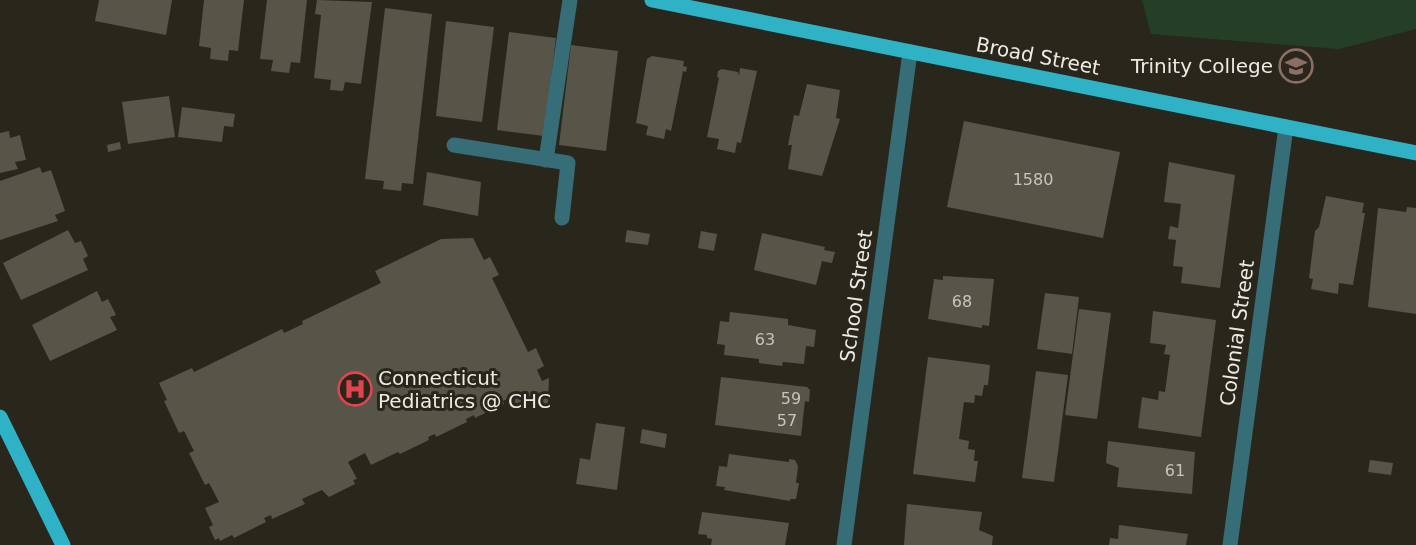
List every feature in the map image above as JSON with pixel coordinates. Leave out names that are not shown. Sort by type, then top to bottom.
[{"type":"main road","name":"Broad Street","points":[[652,0],[1416,153]]},
{"type":"main road","points":[[0,417],[63,545]]},
{"type":"street","points":[[546,160],[570,0]]},
{"type":"street","name":"School Street","points":[[844,545],[910,52]]},
{"type":"street","name":"Colonial Street","points":[[1230,545],[1286,127]]},
{"type":"street","points":[[454,145],[568,164],[562,218]]},
{"type":"green space","points":[[1142,0],[1416,0],[1416,29],[1339,49],[1151,34]]},
{"type":"building","points":[[99,0],[172,0],[166,35],[95,21]]},
{"type":"building","points":[[204,0],[244,0],[238,51],[229,50],[228,61],[210,59],[211,48],[199,46]]},
{"type":"building","points":[[267,0],[307,0],[300,63],[291,62],[289,73],[271,71],[273,60],[260,59]]},
{"type":"building","points":[[317,0],[372,2],[361,84],[345,82],[343,91],[330,90],[331,80],[314,78],[321,15],[315,14]]},
{"type":"building","points":[[385,8],[432,14],[413,184],[402,183],[401,191],[383,189],[384,181],[365,179]]},
{"type":"building","points":[[446,21],[494,27],[482,122],[436,116]]},
{"type":"building","points":[[509,32],[556,38],[544,136],[497,130]]},
{"type":"building","points":[[571,45],[618,51],[606,151],[559,145]]},
{"type":"building","points":[[652,56],[684,61],[683,66],[687,67],[686,72],[683,71],[671,131],[666,129],[664,139],[646,135],[648,126],[636,123],[647,59]]},
{"type":"building","points":[[740,68],[757,71],[741,143],[737,142],[735,153],[717,149],[719,139],[707,137],[719,78],[717,77],[718,71],[722,69],[738,72],[739,76]]},
{"type":"building","points":[[807,84],[840,90],[836,118],[840,119],[822,176],[788,169],[792,145],[788,145],[794,115],[799,116]]},
{"type":"building","points":[[169,96],[175,137],[128,144],[122,102]]},
{"type":"building","points":[[182,107],[235,114],[233,127],[224,126],[222,142],[178,137]]},
{"type":"building","points":[[964,121],[1120,152],[1103,238],[947,207]]},
{"type":"building","points":[[9,131],[10,138],[20,135],[26,160],[15,162],[18,169],[0,173],[0,133]]},
{"type":"building","points":[[120,142],[121,149],[108,152],[107,145]]},
{"type":"building","points":[[1169,162],[1235,175],[1220,288],[1181,283],[1183,267],[1173,266],[1176,240],[1168,239],[1170,226],[1178,228],[1181,204],[1164,202]]},
{"type":"building","points":[[40,167],[42,173],[51,170],[65,211],[55,215],[58,221],[0,240],[0,181]]},
{"type":"building","points":[[427,172],[481,182],[478,216],[423,205]]},
{"type":"building","points":[[1326,196],[1364,203],[1362,213],[1365,213],[1353,285],[1339,283],[1338,294],[1311,289],[1313,279],[1309,278],[1315,231],[1319,227]]},
{"type":"building","points":[[1407,207],[1416,208],[1416,314],[1368,307],[1378,208],[1406,212]]},
{"type":"building","points":[[68,230],[75,243],[81,241],[88,256],[83,259],[88,270],[21,300],[3,263]]},
{"type":"building","points":[[627,230],[650,234],[648,245],[625,242]]},
{"type":"building","points":[[701,231],[717,234],[714,251],[698,248]]},
{"type":"building","points":[[762,233],[825,247],[824,250],[835,252],[832,263],[822,261],[816,285],[754,270]]},
{"type":"building","name":"Connecticut Pediatrics @ CHC","points":[[473,238],[484,260],[490,257],[499,275],[492,278],[528,352],[536,348],[544,366],[537,370],[542,381],[549,378],[548,404],[515,403],[515,395],[503,401],[504,404],[475,418],[474,415],[466,419],[467,422],[436,437],[435,434],[428,437],[429,440],[400,454],[398,452],[371,465],[365,453],[348,462],[357,479],[353,480],[355,484],[329,497],[322,490],[302,499],[305,504],[272,519],[271,515],[264,518],[266,522],[234,538],[232,535],[220,541],[219,538],[215,540],[209,527],[213,525],[205,508],[219,502],[209,483],[205,485],[189,453],[194,451],[184,431],[179,433],[164,401],[167,400],[159,383],[192,368],[194,372],[282,329],[284,333],[303,324],[302,321],[381,283],[375,271],[441,239]]},
{"type":"building","points":[[943,276],[994,279],[989,326],[982,325],[982,328],[928,319],[934,279],[943,280]]},
{"type":"building","points":[[97,291],[102,302],[108,299],[116,315],[110,317],[117,330],[50,361],[32,325]]},
{"type":"building","points":[[1045,293],[1079,297],[1072,354],[1037,349]]},
{"type":"building","points":[[1079,309],[1111,313],[1097,419],[1065,415]]},
{"type":"building","points":[[1153,311],[1216,320],[1201,437],[1138,428],[1142,397],[1158,400],[1159,391],[1165,392],[1170,355],[1164,354],[1166,345],[1150,343]]},
{"type":"building","points":[[730,312],[788,319],[788,325],[816,330],[814,347],[806,346],[804,364],[783,362],[782,366],[759,363],[759,359],[724,355],[725,345],[717,344],[720,321],[729,322]]},
{"type":"building","points":[[928,357],[990,365],[988,385],[984,385],[982,396],[975,395],[974,403],[964,402],[959,439],[969,441],[968,449],[975,450],[974,461],[978,461],[975,482],[913,474]]},
{"type":"building","points":[[1036,371],[1068,375],[1054,482],[1022,478]]},
{"type":"building","points":[[721,377],[807,387],[810,390],[809,402],[805,401],[801,436],[715,425]]},
{"type":"building","points":[[596,423],[625,427],[617,490],[576,484],[580,458],[590,460]]},
{"type":"building","points":[[642,429],[667,434],[665,448],[640,443]]},
{"type":"building","points":[[1108,441],[1195,452],[1192,494],[1117,487],[1119,468],[1106,463]]},
{"type":"building","points":[[729,454],[789,462],[789,459],[795,460],[798,466],[796,483],[799,483],[796,499],[790,499],[790,501],[724,490],[725,487],[716,486],[719,466],[727,467]]},
{"type":"building","points":[[1370,460],[1393,463],[1391,475],[1368,472]]},
{"type":"building","points":[[907,504],[982,512],[979,530],[993,536],[992,545],[904,545]]},
{"type":"building","points":[[702,512],[789,523],[785,545],[711,545],[712,539],[707,538],[707,535],[698,534]]},
{"type":"building","points":[[1119,525],[1188,534],[1186,545],[1109,545],[1110,538],[1118,539]]},
{"type":"place","name":"Trinity College","points":[[1296,66]]},
{"type":"place","name":"Connecticut Pediatrics @ CHC","points":[[355,389]]}]
